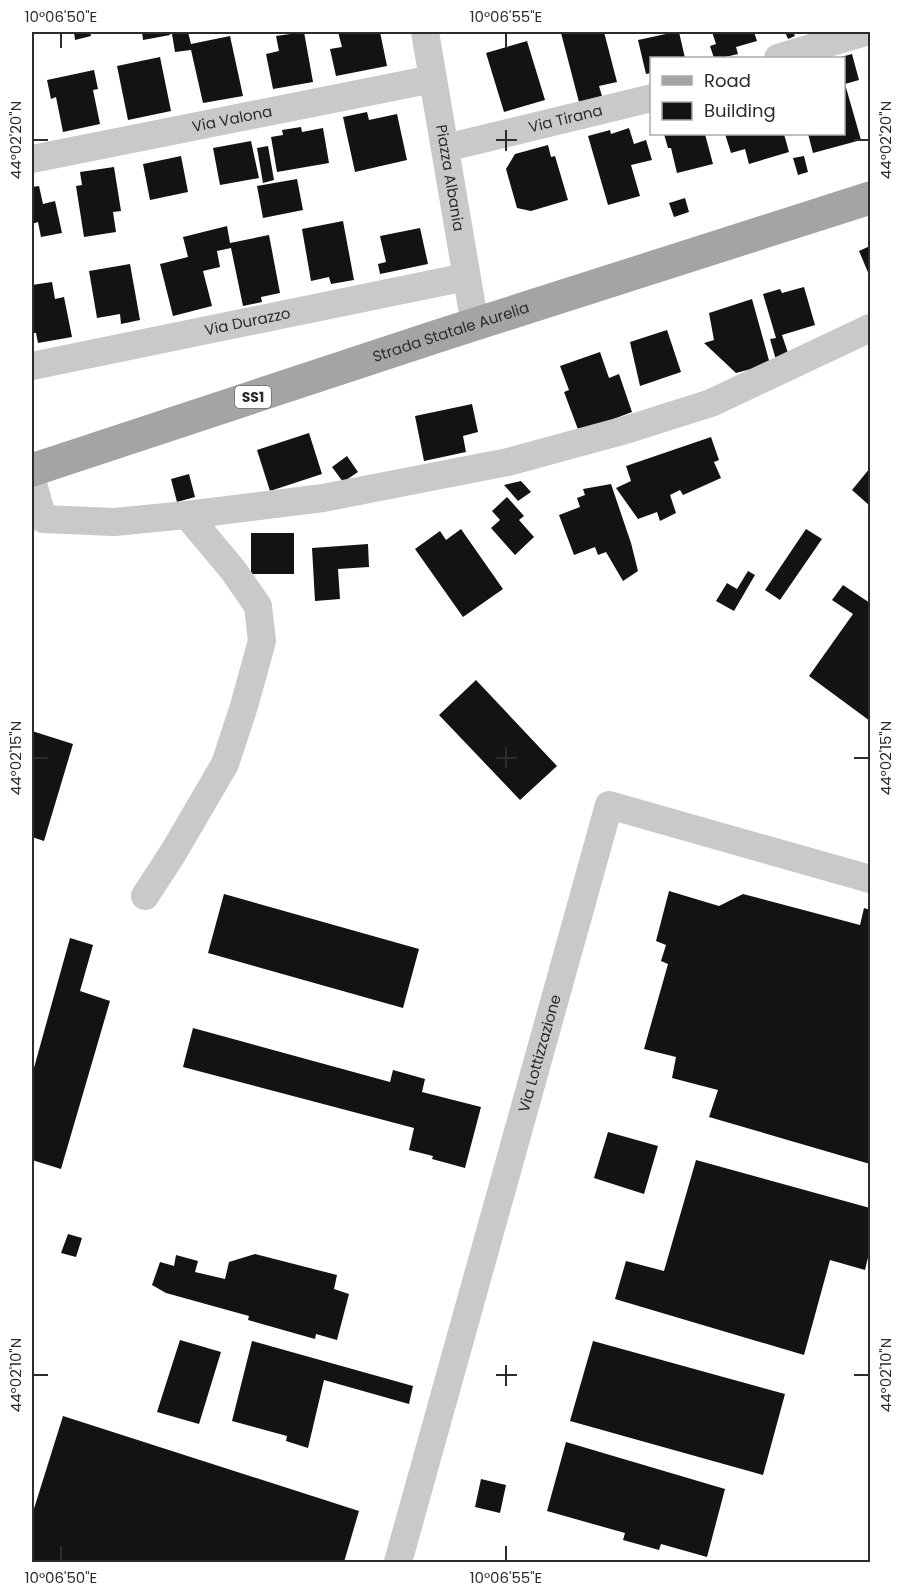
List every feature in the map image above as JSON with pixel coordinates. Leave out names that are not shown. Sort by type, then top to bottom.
[{"type":"main road","name":"Strada Statale Aurelia","points":[[32,470],[870,198]]},
{"type":"street","name":"Piazza Albania","points":[[425,32],[475,325]]},
{"type":"street","points":[[781,57],[864,32]]},
{"type":"street","name":"Via Valona","points":[[32,159],[433,79]]},
{"type":"street","name":"Via Tirana","points":[[445,148],[650,98]]},
{"type":"street","name":"Via Durazzo","points":[[32,366],[466,277]]},
{"type":"street","points":[[32,480],[43,519],[114,522],[323,498],[508,462],[629,429],[711,403],[870,328]]},
{"type":"street","points":[[145,896],[225,764],[262,641],[258,606],[187,515]]},
{"type":"street","name":"Via Lottizzazione","points":[[398,1563],[609,805],[870,879]]},
{"type":"building","points":[[74,32],[90,32],[91,36],[75,40]]},
{"type":"building","points":[[142,32],[169,32],[170,35],[143,40]]},
{"type":"building","points":[[188,32],[191,44],[230,36],[243,96],[203,103],[191,50],[175,52],[172,34]]},
{"type":"building","points":[[304,32],[313,82],[273,89],[266,54],[279,51],[276,36]]},
{"type":"building","points":[[338,32],[380,32],[387,66],[336,76],[330,49],[342,47]]},
{"type":"building","points":[[604,32],[617,82],[599,86],[602,96],[579,102],[561,33]]},
{"type":"building","points":[[679,32],[685,57],[650,57],[650,73],[646,74],[638,40]]},
{"type":"building","points":[[712,32],[754,32],[757,41],[736,47],[738,54],[725,57],[714,57],[710,46],[716,44]]},
{"type":"building","points":[[785,32],[793,32],[795,36],[788,39]]},
{"type":"building","points":[[527,41],[545,100],[504,112],[486,53]]},
{"type":"building","points":[[852,54],[859,80],[845,84],[845,57],[841,57]]},
{"type":"building","points":[[160,57],[171,111],[128,120],[117,66]]},
{"type":"building","points":[[94,70],[98,89],[93,90],[100,124],[63,132],[56,97],[51,99],[47,80]]},
{"type":"building","points":[[845,84],[861,140],[813,153],[808,135],[845,135]]},
{"type":"building","points":[[367,112],[369,120],[397,114],[407,160],[355,172],[343,117]]},
{"type":"building","points":[[301,127],[302,132],[323,128],[329,163],[277,172],[271,137],[283,135],[282,130]]},
{"type":"building","points":[[629,128],[634,144],[646,140],[652,160],[631,165],[640,196],[608,205],[588,136],[610,130],[611,134]]},
{"type":"building","points":[[664,135],[705,135],[713,164],[677,173],[671,148],[668,148]]},
{"type":"building","points":[[725,135],[784,135],[789,152],[749,164],[745,149],[731,153]]},
{"type":"building","points":[[251,141],[259,178],[220,185],[213,148]]},
{"type":"building","points":[[548,145],[551,157],[555,156],[568,200],[531,211],[517,208],[506,169],[515,154]]},
{"type":"building","points":[[268,146],[274,180],[263,183],[257,148]]},
{"type":"building","points":[[181,156],[188,192],[150,200],[143,164]]},
{"type":"building","points":[[804,156],[808,172],[798,175],[793,158]]},
{"type":"building","points":[[114,167],[121,211],[113,212],[116,232],[84,237],[76,186],[82,185],[80,172]]},
{"type":"building","points":[[297,179],[303,210],[263,218],[257,186]]},
{"type":"building","points":[[39,186],[43,204],[55,201],[62,233],[41,237],[38,222],[32,224],[32,187]]},
{"type":"building","points":[[685,198],[689,212],[674,217],[669,203]]},
{"type":"building","points":[[343,221],[354,280],[331,284],[329,277],[311,281],[302,229]]},
{"type":"building","points":[[227,226],[230,243],[269,235],[280,293],[261,297],[262,302],[243,306],[231,248],[217,251],[220,267],[203,271],[212,306],[173,316],[160,264],[188,257],[183,237]]},
{"type":"building","points":[[420,228],[428,264],[380,274],[378,264],[386,262],[380,236]]},
{"type":"building","points":[[870,246],[870,277],[859,251]]},
{"type":"building","points":[[130,264],[140,320],[121,324],[120,314],[97,318],[89,271]]},
{"type":"building","points":[[52,282],[55,299],[64,297],[72,337],[38,343],[36,333],[32,333],[32,285]]},
{"type":"building","points":[[804,287],[815,325],[782,335],[789,356],[776,360],[770,339],[776,338],[763,294],[780,289],[782,293]]},
{"type":"building","points":[[752,299],[770,364],[736,373],[704,343],[714,340],[709,313]]},
{"type":"building","points":[[667,330],[681,372],[640,386],[630,342]]},
{"type":"building","points":[[600,352],[609,378],[619,374],[632,412],[579,432],[564,392],[569,390],[560,366]]},
{"type":"building","points":[[472,404],[478,432],[463,436],[466,452],[424,461],[415,416]]},
{"type":"building","points":[[309,433],[322,474],[270,491],[257,450]]},
{"type":"building","points":[[711,437],[719,460],[714,462],[721,478],[683,495],[680,490],[670,495],[676,513],[660,521],[657,512],[638,519],[616,488],[631,481],[626,466]]},
{"type":"building","points":[[347,456],[358,472],[343,482],[332,467]]},
{"type":"building","points":[[870,468],[870,506],[852,490]]},
{"type":"building","points":[[189,474],[195,497],[177,502],[171,479]]},
{"type":"building","points":[[521,481],[531,492],[518,501],[504,485]]},
{"type":"building","points":[[611,484],[638,571],[623,581],[606,552],[598,555],[595,547],[574,555],[559,515],[580,507],[577,498],[585,495],[583,489]]},
{"type":"building","points":[[507,497],[524,516],[519,520],[534,537],[515,555],[491,528],[500,520],[492,511]]},
{"type":"building","points":[[461,529],[503,589],[463,617],[415,549],[440,531],[446,540]]},
{"type":"building","points":[[806,529],[822,539],[780,600],[765,590]]},
{"type":"building","points":[[251,533],[294,533],[294,574],[251,574]]},
{"type":"building","points":[[368,544],[369,567],[338,569],[340,599],[315,601],[312,548]]},
{"type":"building","points":[[748,571],[755,575],[734,611],[716,601],[727,583],[737,589]]},
{"type":"building","points":[[843,585],[870,603],[870,721],[809,676],[853,614],[832,600]]},
{"type":"building","points":[[476,680],[557,766],[520,800],[439,715]]},
{"type":"building","points":[[32,731],[73,744],[44,841],[32,837]]},
{"type":"building","points":[[669,891],[719,906],[743,894],[860,925],[864,908],[870,910],[870,1164],[709,1117],[718,1090],[672,1078],[676,1057],[644,1049],[668,964],[661,961],[666,945],[656,941]]},
{"type":"building","points":[[224,894],[419,949],[403,1008],[208,953]]},
{"type":"building","points":[[70,938],[93,945],[80,991],[110,1001],[61,1169],[32,1160],[32,1075]]},
{"type":"building","points":[[193,1028],[390,1082],[393,1070],[425,1079],[422,1092],[481,1107],[465,1168],[409,1150],[414,1128],[183,1067]]},
{"type":"building","points":[[608,1132],[658,1146],[644,1194],[594,1178]]},
{"type":"building","points":[[696,1160],[870,1208],[870,1249],[865,1270],[830,1260],[804,1355],[615,1299],[626,1261],[664,1271]]},
{"type":"building","points":[[68,1234],[82,1238],[76,1257],[61,1253]]},
{"type":"building","points":[[255,1254],[337,1275],[334,1289],[349,1294],[337,1340],[316,1334],[315,1339],[248,1320],[249,1316],[166,1293],[152,1285],[160,1262],[174,1266],[176,1255],[198,1261],[195,1272],[225,1279],[229,1262]]},
{"type":"building","points":[[180,1340],[221,1352],[199,1424],[157,1412]]},
{"type":"building","points":[[252,1341],[413,1386],[409,1404],[324,1380],[308,1448],[286,1441],[287,1436],[232,1421]]},
{"type":"building","points":[[593,1341],[785,1394],[763,1475],[570,1421]]},
{"type":"building","points":[[63,1416],[359,1511],[344,1562],[32,1562],[32,1515]]},
{"type":"building","points":[[566,1442],[725,1489],[707,1557],[661,1544],[659,1550],[623,1540],[625,1533],[547,1511]]},
{"type":"building","points":[[481,1479],[506,1485],[500,1513],[475,1507]]}]
